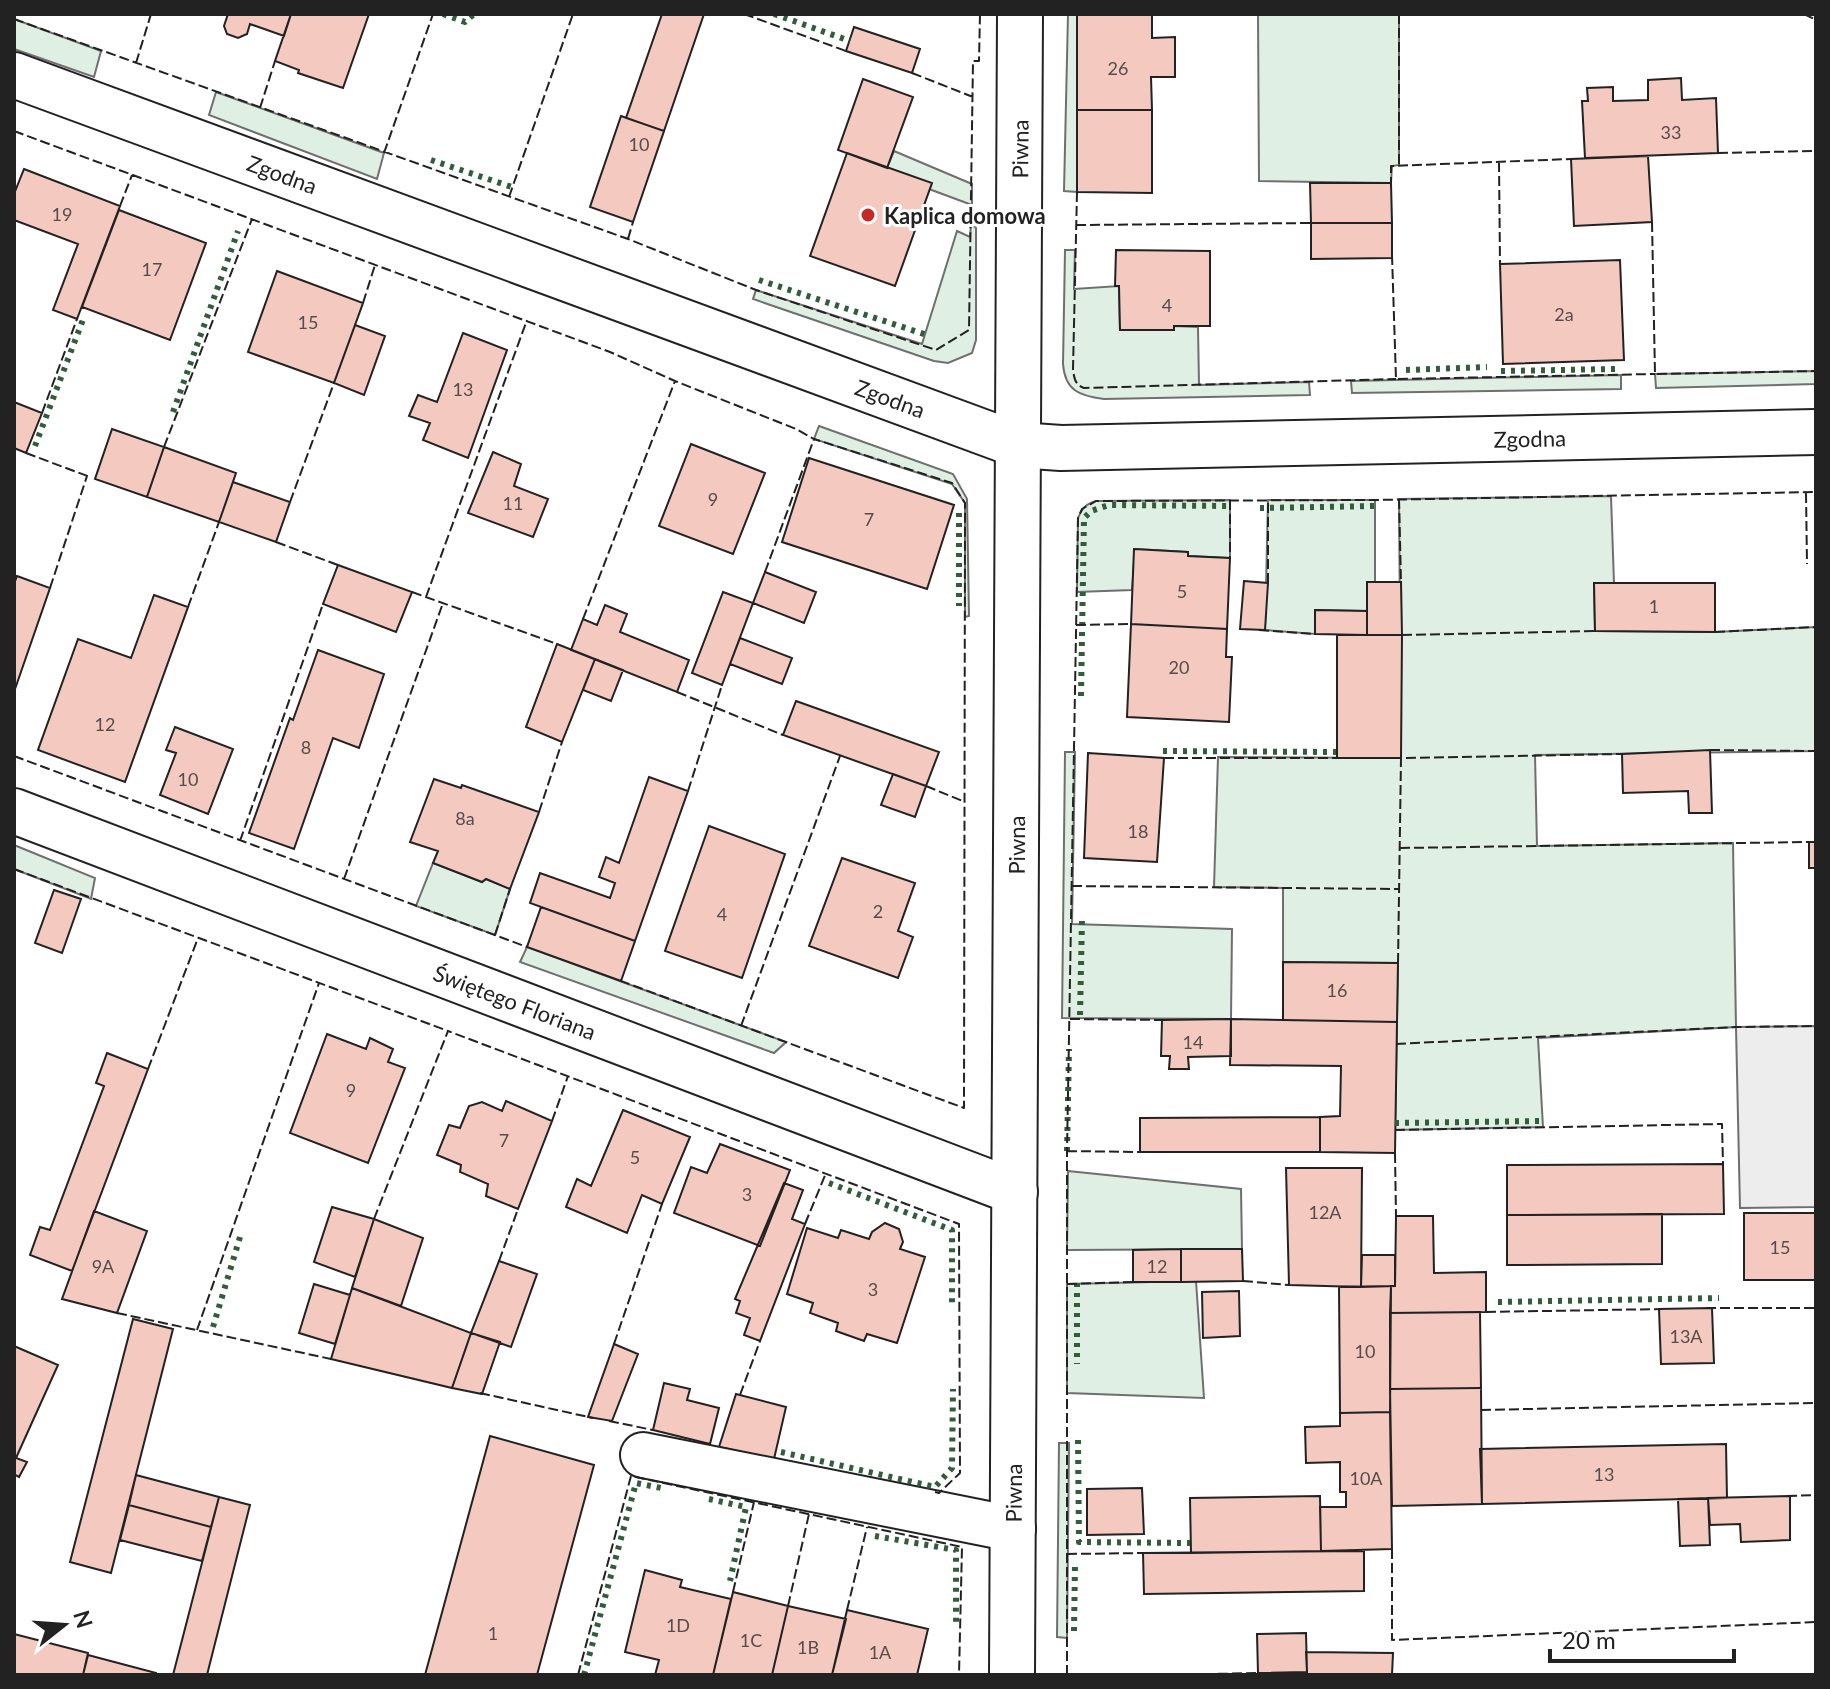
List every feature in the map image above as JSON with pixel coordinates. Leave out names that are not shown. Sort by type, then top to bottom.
[{"type":"street","name":"Piwna","points":[[1012,1675],[1020,14]]},
{"type":"street","name":"Zgodna","points":[[14,75],[1018,445],[1061,448],[1816,432]]},
{"type":"street","name":"Świętego Floriana","points":[[14,811],[1015,1192]]},
{"type":"street","points":[[643,1455],[1013,1529]]},
{"type":"green space","points":[[1068,14],[1077,14],[1077,192],[1064,191]]},
{"type":"green space","points":[[1258,14],[1399,14],[1399,165],[1392,166],[1391,183],[1259,181]]},
{"type":"green space","points":[[14,19],[101,51],[94,77],[14,49]]},
{"type":"green space","points":[[216,92],[384,153],[377,179],[209,115]]},
{"type":"green space","points":[[894,151],[972,184],[972,205],[929,189],[887,168]]},
{"type":"green space","points":[[971,224],[976,228],[976,340],[972,353],[948,363],[934,361],[753,299],[756,290],[922,344],[957,231],[970,237]]},
{"type":"green space","points":[[1065,250],[1075,250],[1074,289],[1119,286],[1120,330],[1198,327],[1199,385],[1309,382],[1310,395],[1104,399],[1081,394],[1067,380],[1063,364]]},
{"type":"green space","points":[[1816,371],[1816,384],[1656,388],[1655,374]]},
{"type":"green space","points":[[1621,375],[1621,389],[1352,393],[1351,381]]},
{"type":"green space","points":[[819,426],[953,474],[967,499],[969,616],[965,617],[965,503],[952,484],[814,439]]},
{"type":"green space","points":[[1611,496],[1614,583],[1594,583],[1595,631],[1715,632],[1816,627],[1816,751],[1535,755],[1537,846],[1733,843],[1736,1027],[1538,1038],[1543,1127],[1395,1130],[1398,963],[1283,962],[1283,888],[1214,887],[1218,757],[1401,758],[1399,499]]},
{"type":"green space","points":[[1230,500],[1230,558],[1135,549],[1132,590],[1077,592],[1078,518],[1090,504],[1096,501]]},
{"type":"green space","points":[[1268,500],[1375,500],[1375,582],[1367,582],[1367,611],[1316,610],[1315,634],[1265,630]]},
{"type":"green space","points":[[1065,752],[1075,752],[1072,924],[1232,929],[1231,1019],[1062,1018]]},
{"type":"green space","points":[[14,845],[95,878],[91,899],[14,869]]},
{"type":"green space","points":[[433,863],[510,889],[495,935],[416,906]]},
{"type":"green space","points":[[527,947],[786,1042],[774,1053],[520,962]]},
{"type":"green space","points":[[1068,1171],[1241,1189],[1242,1249],[1067,1250]]},
{"type":"green space","points":[[1196,1281],[1204,1398],[1067,1393],[1067,1284]]},
{"type":"green space","points":[[1059,1443],[1069,1443],[1067,1638],[1057,1637]]},
{"type":"shaded area","points":[[1816,1026],[1816,1207],[1740,1208],[1736,1027]]},
{"type":"building","points":[[228,14],[291,14],[284,36],[250,24],[247,34],[238,38],[227,34],[224,26]]},
{"type":"building","points":[[291,14],[369,14],[343,88],[298,73],[299,70],[275,61]]},
{"type":"building","points":[[662,14],[704,14],[664,131],[626,118]]},
{"type":"building","points":[[1077,14],[1152,14],[1152,38],[1175,37],[1175,77],[1151,77],[1152,110],[1077,110]]},
{"type":"building","points":[[854,27],[920,49],[912,73],[846,51]]},
{"type":"building","points":[[1681,78],[1682,100],[1716,98],[1718,153],[1585,158],[1582,101],[1588,101],[1587,88],[1613,87],[1613,101],[1648,100],[1648,80]]},
{"type":"building","points":[[863,79],[913,97],[887,168],[838,150]]},
{"type":"building","points":[[1077,110],[1152,110],[1152,193],[1077,192]]},
{"type":"building","points":[[621,116],[664,131],[633,222],[590,207]]},
{"type":"building","points":[[847,153],[932,183],[895,286],[810,256]]},
{"type":"building","points":[[1648,156],[1652,222],[1574,226],[1571,159]]},
{"type":"building","points":[[24,169],[120,206],[77,319],[53,310],[78,244],[14,220],[14,194]]},
{"type":"building","points":[[1310,183],[1391,183],[1392,223],[1311,223]]},
{"type":"building","points":[[119,210],[206,243],[170,340],[82,307]]},
{"type":"building","points":[[1311,223],[1392,223],[1392,258],[1311,259]]},
{"type":"building","points":[[1116,250],[1210,251],[1210,326],[1120,330],[1119,286],[1115,286]]},
{"type":"building","points":[[1620,260],[1624,360],[1503,364],[1500,264]]},
{"type":"building","points":[[277,271],[363,303],[334,383],[248,352]]},
{"type":"building","points":[[355,325],[385,336],[364,395],[334,383]]},
{"type":"building","points":[[463,333],[507,350],[468,458],[423,440],[430,423],[409,416],[418,395],[437,402]]},
{"type":"building","points":[[14,402],[42,413],[26,453],[14,448]]},
{"type":"building","points":[[112,429],[164,447],[147,497],[95,479]]},
{"type":"building","points":[[691,444],[765,473],[733,554],[659,526]]},
{"type":"building","points":[[164,447],[236,473],[219,522],[147,497]]},
{"type":"building","points":[[493,452],[521,464],[514,486],[548,499],[533,537],[468,513]]},
{"type":"building","points":[[809,458],[954,505],[927,589],[782,542]]},
{"type":"building","points":[[233,482],[290,502],[276,542],[219,522]]},
{"type":"building","points":[[1134,549],[1230,558],[1227,629],[1131,624]]},
{"type":"building","points":[[338,565],[412,592],[396,632],[323,604]]},
{"type":"building","points":[[765,572],[816,592],[804,623],[753,603]]},
{"type":"building","points":[[17,576],[50,588],[14,692],[14,584]]},
{"type":"building","points":[[1244,581],[1268,583],[1265,630],[1240,629]]},
{"type":"building","points":[[1367,582],[1401,582],[1402,635],[1367,635]]},
{"type":"building","points":[[1594,583],[1715,583],[1715,632],[1595,631]]},
{"type":"building","points":[[723,592],[753,603],[722,685],[692,673]]},
{"type":"building","points":[[154,595],[188,607],[125,782],[38,750],[78,639],[131,658]]},
{"type":"building","points":[[605,605],[627,614],[620,632],[689,660],[677,692],[571,650],[583,619],[597,625]]},
{"type":"building","points":[[1315,610],[1367,611],[1367,635],[1315,634]]},
{"type":"building","points":[[1131,624],[1227,629],[1226,657],[1232,657],[1229,722],[1127,717]]},
{"type":"building","points":[[1337,635],[1402,635],[1401,758],[1337,758]]},
{"type":"building","points":[[740,638],[792,658],[782,684],[730,664]]},
{"type":"building","points":[[557,644],[595,659],[562,742],[526,727]]},
{"type":"building","points":[[318,650],[384,674],[359,748],[333,738],[294,849],[249,833]]},
{"type":"building","points":[[595,659],[623,670],[611,701],[583,690]]},
{"type":"building","points":[[796,701],[939,752],[926,786],[783,735]]},
{"type":"building","points":[[175,727],[233,749],[208,814],[160,795],[176,753],[166,750]]},
{"type":"building","points":[[1710,750],[1712,813],[1689,813],[1688,791],[1623,793],[1622,754]]},
{"type":"building","points":[[1088,753],[1164,758],[1157,862],[1084,858]]},
{"type":"building","points":[[893,774],[926,786],[915,817],[881,805]]},
{"type":"building","points":[[649,777],[688,791],[635,941],[530,903],[540,873],[610,898],[615,883],[599,877],[606,857],[619,863]]},
{"type":"building","points":[[434,779],[461,788],[462,785],[539,812],[510,889],[433,863],[438,851],[410,842]]},
{"type":"building","points":[[709,826],[785,854],[742,978],[665,951]]},
{"type":"building","points":[[1809,842],[1816,842],[1816,868],[1809,868]]},
{"type":"building","points":[[842,858],[915,883],[898,931],[913,937],[898,978],[809,946]]},
{"type":"building","points":[[54,890],[81,899],[62,953],[35,943]]},
{"type":"building","points":[[541,907],[635,941],[621,981],[527,947]]},
{"type":"building","points":[[1283,962],[1398,963],[1397,1022],[1283,1020]]},
{"type":"building","points":[[1231,1019],[1397,1022],[1395,1153],[1320,1152],[1320,1117],[1340,1116],[1341,1066],[1230,1065]]},
{"type":"building","points":[[1231,1019],[1231,1056],[1188,1057],[1189,1069],[1169,1069],[1170,1056],[1161,1056],[1162,1020]]},
{"type":"building","points":[[327,1034],[366,1049],[370,1038],[393,1049],[388,1062],[405,1068],[368,1163],[290,1133]]},
{"type":"building","points":[[107,1053],[148,1069],[72,1271],[30,1255],[40,1227],[50,1230],[104,1086],[96,1083]]},
{"type":"building","points":[[506,1101],[552,1121],[518,1209],[486,1196],[488,1184],[460,1172],[461,1165],[437,1155],[449,1125],[460,1128],[469,1106],[482,1102],[502,1111]]},
{"type":"building","points":[[623,1110],[690,1137],[662,1204],[642,1195],[627,1233],[566,1207],[577,1179],[591,1186]]},
{"type":"building","points":[[1320,1117],[1320,1152],[1140,1152],[1140,1118]]},
{"type":"building","points":[[720,1144],[790,1170],[760,1246],[674,1213],[691,1167],[707,1173]]},
{"type":"building","points":[[1723,1164],[1724,1214],[1507,1215],[1507,1165]]},
{"type":"building","points":[[1286,1168],[1362,1168],[1361,1287],[1289,1285]]},
{"type":"building","points":[[784,1183],[803,1190],[792,1219],[805,1224],[760,1341],[744,1335],[750,1318],[736,1313],[740,1301],[735,1299]]},
{"type":"building","points":[[332,1207],[374,1219],[355,1277],[314,1262]]},
{"type":"building","points":[[94,1211],[147,1231],[117,1313],[62,1299]]},
{"type":"building","points":[[1744,1213],[1816,1213],[1816,1280],[1744,1280]]},
{"type":"building","points":[[1662,1214],[1662,1264],[1507,1265],[1507,1215]]},
{"type":"building","points":[[1396,1216],[1433,1216],[1434,1273],[1486,1272],[1486,1312],[1390,1313],[1391,1286],[1395,1286]]},
{"type":"building","points":[[374,1219],[423,1238],[401,1306],[352,1288]]},
{"type":"building","points":[[885,1223],[899,1229],[903,1242],[900,1249],[925,1257],[897,1343],[867,1334],[864,1341],[836,1331],[838,1323],[810,1313],[813,1303],[787,1294],[807,1228],[838,1238],[841,1230],[869,1239],[872,1232]]},
{"type":"building","points":[[1181,1249],[1242,1249],[1243,1281],[1181,1282]]},
{"type":"building","points":[[1181,1249],[1181,1282],[1133,1282],[1133,1250]]},
{"type":"building","points":[[1362,1255],[1395,1255],[1395,1286],[1361,1287]]},
{"type":"building","points":[[499,1261],[537,1274],[511,1347],[471,1333]]},
{"type":"building","points":[[314,1284],[350,1295],[335,1344],[299,1333]]},
{"type":"building","points":[[1391,1286],[1390,1412],[1340,1413],[1339,1287]]},
{"type":"building","points":[[352,1288],[471,1333],[452,1388],[331,1359]]},
{"type":"building","points":[[1239,1291],[1240,1336],[1203,1338],[1202,1292]]},
{"type":"building","points":[[1712,1308],[1714,1363],[1661,1364],[1659,1309]]},
{"type":"building","points":[[1480,1312],[1481,1388],[1390,1389],[1390,1313]]},
{"type":"building","points":[[133,1319],[173,1329],[111,1573],[70,1562]]},
{"type":"building","points":[[471,1333],[500,1342],[482,1394],[452,1388]]},
{"type":"building","points":[[614,1344],[638,1354],[612,1421],[588,1417]]},
{"type":"building","points":[[14,1346],[58,1365],[16,1458],[27,1462],[19,1477],[14,1474]]},
{"type":"building","points":[[664,1383],[690,1389],[687,1400],[719,1408],[710,1444],[653,1430]]},
{"type":"building","points":[[1481,1388],[1482,1504],[1392,1506],[1390,1389]]},
{"type":"building","points":[[736,1394],[786,1407],[774,1459],[719,1447]]},
{"type":"building","points":[[1390,1412],[1392,1549],[1321,1551],[1320,1507],[1346,1507],[1346,1492],[1340,1492],[1340,1462],[1306,1463],[1305,1427],[1340,1426],[1340,1413]]},
{"type":"building","points":[[490,1436],[594,1465],[537,1675],[425,1675]]},
{"type":"building","points":[[1726,1444],[1727,1498],[1482,1504],[1480,1449]]},
{"type":"building","points":[[136,1475],[219,1497],[211,1527],[129,1505]]},
{"type":"building","points":[[1142,1488],[1144,1534],[1087,1535],[1087,1489]]},
{"type":"building","points":[[1320,1496],[1321,1551],[1191,1553],[1190,1498]]},
{"type":"building","points":[[1790,1496],[1790,1540],[1741,1542],[1740,1524],[1710,1525],[1708,1498]]},
{"type":"building","points":[[219,1497],[250,1505],[207,1675],[173,1675]]},
{"type":"building","points":[[1708,1498],[1710,1545],[1680,1546],[1678,1499]]},
{"type":"building","points":[[129,1505],[211,1527],[202,1561],[120,1540]]},
{"type":"building","points":[[1364,1551],[1364,1591],[1144,1594],[1143,1553]]},
{"type":"building","points":[[645,1570],[682,1580],[680,1587],[731,1599],[713,1675],[655,1675],[659,1660],[625,1652]]},
{"type":"building","points":[[733,1592],[788,1606],[772,1675],[713,1675]]},
{"type":"building","points":[[788,1606],[846,1619],[832,1675],[772,1675]]},
{"type":"building","points":[[847,1610],[928,1629],[917,1675],[832,1675]]},
{"type":"building","points":[[1306,1633],[1307,1672],[1258,1673],[1257,1634]]},
{"type":"building","points":[[14,1634],[88,1653],[83,1675],[14,1675]]},
{"type":"building","points":[[1306,1652],[1393,1653],[1392,1675],[1265,1675],[1307,1672]]},
{"type":"building","points":[[88,1655],[156,1673],[156,1675],[83,1675]]},
{"type":"hedge","points":[[443,14],[465,22],[474,14]]},
{"type":"hedge","points":[[774,14],[850,41]]},
{"type":"hedge","points":[[431,160],[512,187]]},
{"type":"hedge","points":[[173,412],[238,231]]},
{"type":"hedge","points":[[759,280],[930,336]]},
{"type":"hedge","points":[[35,446],[84,317]]},
{"type":"hedge","points":[[1406,370],[1487,367]]},
{"type":"hedge","points":[[1501,371],[1616,369]]},
{"type":"hedge","points":[[1081,696],[1084,518],[1091,511],[1109,505],[1229,506]]},
{"type":"hedge","points":[[1260,508],[1377,506]]},
{"type":"hedge","points":[[959,513],[959,606]]},
{"type":"hedge","points":[[1163,751],[1336,752]]},
{"type":"hedge","points":[[1080,1015],[1082,919]]},
{"type":"hedge","points":[[1067,1151],[1069,1049]]},
{"type":"hedge","points":[[1395,1123],[1542,1121]]},
{"type":"hedge","points":[[829,1183],[952,1230],[952,1305]]},
{"type":"hedge","points":[[213,1327],[240,1237]]},
{"type":"hedge","points":[[1077,1283],[1077,1364]]},
{"type":"hedge","points":[[1498,1302],[1719,1298]]},
{"type":"hedge","points":[[781,1452],[935,1487],[952,1468],[953,1389]]},
{"type":"hedge","points":[[1078,1440],[1079,1542],[1190,1543]]},
{"type":"hedge","points":[[584,1675],[636,1483],[661,1488]]},
{"type":"hedge","points":[[709,1499],[746,1507],[730,1581]]},
{"type":"hedge","points":[[875,1536],[956,1550],[956,1623]]},
{"type":"hedge","points":[[1074,1631],[1075,1563]]},
{"type":"fence","points":[[136,63],[151,14]]},
{"type":"fence","points":[[384,153],[433,14]]},
{"type":"fence","points":[[509,197],[573,14]]},
{"type":"fence","points":[[744,14],[846,51]]},
{"type":"fence","points":[[14,19],[628,239],[756,290],[936,350],[969,330],[973,61],[979,61],[980,14]]},
{"type":"fence","points":[[1399,14],[1399,165]]},
{"type":"fence","points":[[1804,14],[1816,20]]},
{"type":"fence","points":[[260,108],[275,61]]},
{"type":"fence","points":[[912,73],[973,97]]},
{"type":"fence","points":[[14,131],[610,352],[814,439],[952,483],[965,503],[964,1108],[621,981]]},
{"type":"fence","points":[[1718,153],[1816,151]]},
{"type":"fence","points":[[1391,187],[1391,166],[1571,159]]},
{"type":"fence","points":[[1499,162],[1500,264]]},
{"type":"fence","points":[[120,206],[132,175]]},
{"type":"fence","points":[[1077,192],[1073,369],[1081,387],[1396,379]]},
{"type":"fence","points":[[164,447],[252,219]]},
{"type":"fence","points":[[628,239],[633,222]]},
{"type":"fence","points":[[1652,222],[1655,374],[1816,371]]},
{"type":"fence","points":[[1076,225],[1311,223]]},
{"type":"fence","points":[[1392,255],[1396,379],[1655,374]]},
{"type":"fence","points":[[363,303],[375,265]]},
{"type":"fence","points":[[42,413],[77,319]]},
{"type":"fence","points":[[426,597],[527,320]]},
{"type":"fence","points":[[583,619],[675,381]]},
{"type":"fence","points":[[290,502],[334,383]]},
{"type":"fence","points":[[765,572],[814,439]]},
{"type":"fence","points":[[26,453],[90,477]]},
{"type":"fence","points":[[50,588],[87,476]]},
{"type":"fence","points":[[1067,1675],[1067,1151],[1078,518],[1082,509],[1096,501],[1375,500],[1816,492]]},
{"type":"fence","points":[[1806,493],[1807,564]]},
{"type":"fence","points":[[1399,499],[1401,582]]},
{"type":"fence","points":[[1230,500],[1230,558]]},
{"type":"fence","points":[[1268,500],[1268,583]]},
{"type":"fence","points":[[188,607],[219,522]]},
{"type":"fence","points":[[276,542],[338,565]]},
{"type":"fence","points":[[412,592],[557,644]]},
{"type":"fence","points":[[344,879],[443,603]]},
{"type":"fence","points":[[240,841],[323,604]]},
{"type":"fence","points":[[1076,625],[1131,624]]},
{"type":"fence","points":[[1715,632],[1816,627]]},
{"type":"fence","points":[[1259,630],[1315,634]]},
{"type":"fence","points":[[1402,635],[1595,631]]},
{"type":"fence","points":[[688,791],[722,685]]},
{"type":"fence","points":[[677,692],[783,735]]},
{"type":"fence","points":[[539,812],[562,742]]},
{"type":"fence","points":[[1710,750],[1816,751]]},
{"type":"fence","points":[[1398,963],[1401,758],[1622,754]]},
{"type":"fence","points":[[14,756],[527,947]]},
{"type":"fence","points":[[741,1026],[840,756]]},
{"type":"fence","points":[[1164,758],[1337,758]]},
{"type":"fence","points":[[926,786],[965,802]]},
{"type":"fence","points":[[1400,848],[1809,842]]},
{"type":"fence","points":[[14,869],[448,1031]]},
{"type":"fence","points":[[1072,886],[1399,889]]},
{"type":"fence","points":[[495,935],[510,889]]},
{"type":"fence","points":[[148,1069],[198,938]]},
{"type":"fence","points":[[197,1330],[319,983]]},
{"type":"fence","points":[[1070,1019],[1162,1020]]},
{"type":"fence","points":[[1396,1044],[1736,1027],[1816,1026]]},
{"type":"fence","points":[[374,1219],[448,1031],[959,1224],[960,1473],[939,1493],[935,1492]]},
{"type":"fence","points":[[552,1121],[568,1076]]},
{"type":"fence","points":[[1395,1130],[1722,1124],[1723,1164]]},
{"type":"fence","points":[[1067,1151],[1140,1152]]},
{"type":"fence","points":[[1395,1153],[1396,1216]]},
{"type":"fence","points":[[805,1224],[826,1173]]},
{"type":"fence","points":[[614,1344],[662,1204]]},
{"type":"fence","points":[[499,1261],[518,1209]]},
{"type":"fence","points":[[1243,1281],[1289,1285]]},
{"type":"fence","points":[[1067,1284],[1133,1282]]},
{"type":"fence","points":[[1706,1308],[1816,1308]]},
{"type":"fence","points":[[1486,1312],[1662,1309]]},
{"type":"fence","points":[[117,1313],[331,1359]]},
{"type":"fence","points":[[740,1395],[760,1341]]},
{"type":"fence","points":[[480,1393],[593,1418]]},
{"type":"fence","points":[[1481,1410],[1816,1403]]},
{"type":"fence","points":[[609,1421],[653,1430]]},
{"type":"fence","points":[[578,1675],[631,1476],[962,1547],[959,1675]]},
{"type":"fence","points":[[1787,1496],[1816,1495]]},
{"type":"fence","points":[[733,1592],[754,1502]]},
{"type":"fence","points":[[788,1606],[809,1514]]},
{"type":"fence","points":[[847,1610],[867,1527]]},
{"type":"fence","points":[[1392,1549],[1392,1640],[1816,1622]]},
{"type":"fence","points":[[1067,1554],[1143,1553]]},
{"type":"fence","points":[[1162,1675],[1258,1673]]},
{"type":"place","name":"Kaplica domowa","points":[[868,215]]}]
